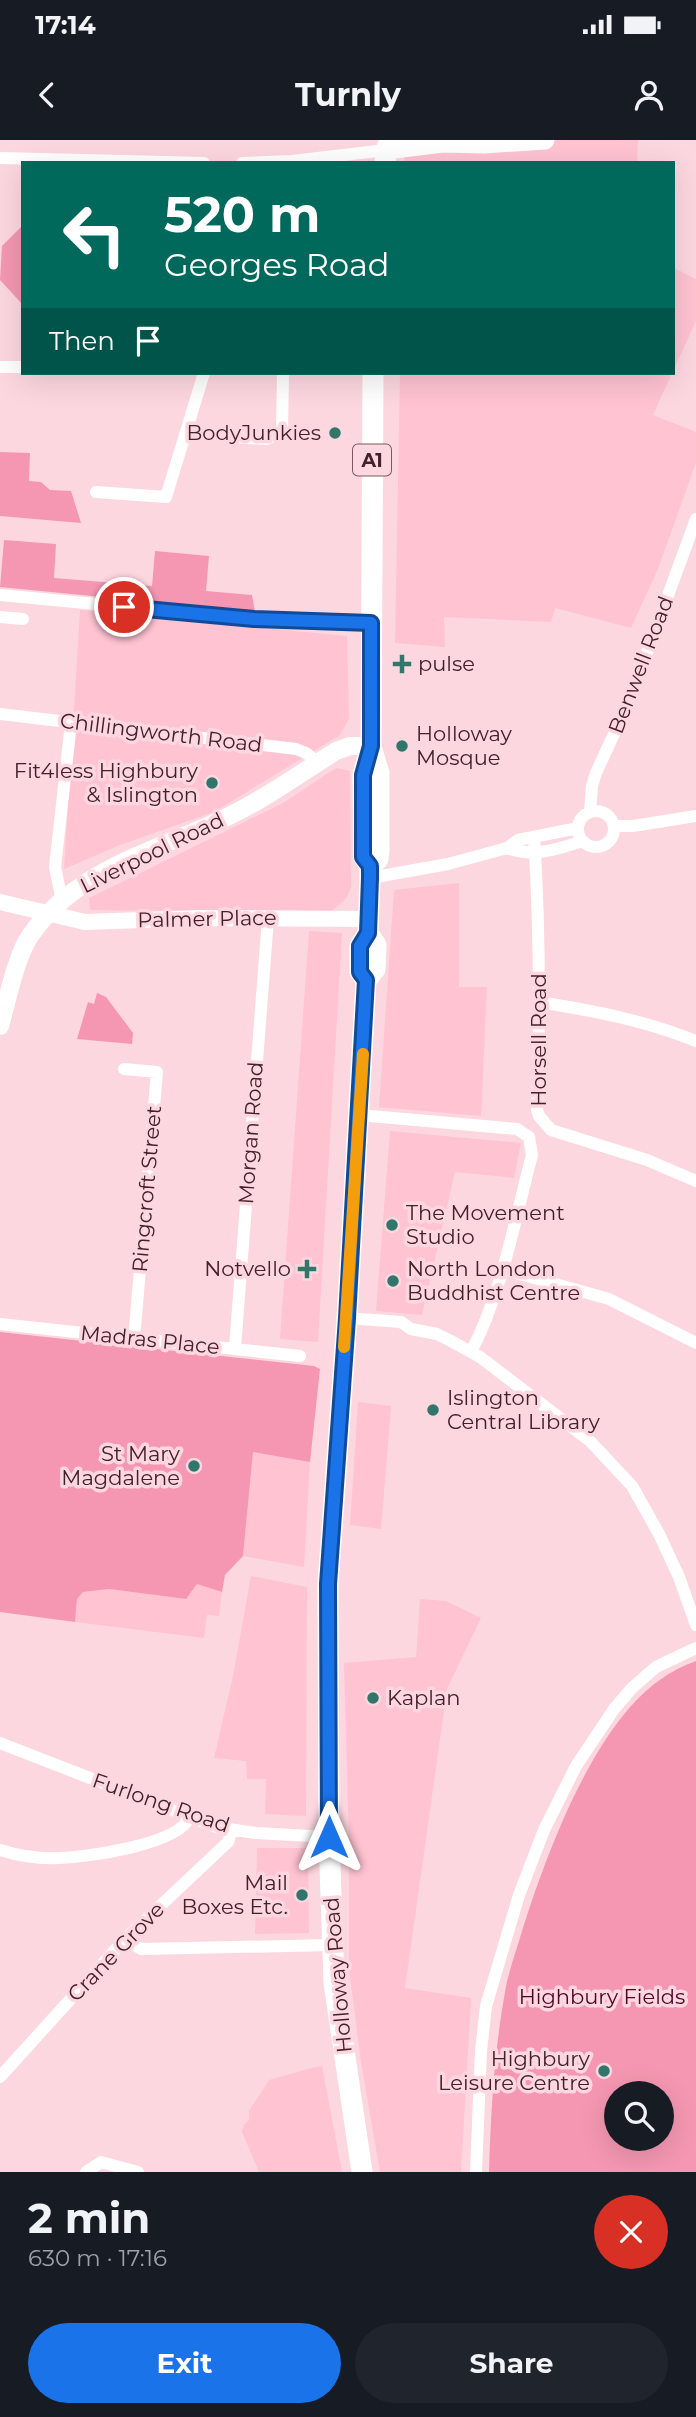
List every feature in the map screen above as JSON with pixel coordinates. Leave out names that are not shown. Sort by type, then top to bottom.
[{"type":"highway","name":"Holloway Road","points":[[362,2172],[336,1994],[332,1945],[328,1584],[347,1318],[366,980],[360,972],[360,946],[368,926],[370,872],[378,859],[379,851],[379,773],[371,746],[373,375]]},
{"type":"main road","points":[[386,148],[545,140]]},
{"type":"main road","name":"Liverpool Road","points":[[0,1026],[25,944],[48,914],[92,878],[228,817],[344,747],[371,746]]},
{"type":"street","points":[[292,161],[386,148]]},
{"type":"street","points":[[0,158],[122,161]]},
{"type":"street","points":[[0,367],[21,368]]},
{"type":"street","points":[[96,492],[166,497],[203,375]]},
{"type":"street","points":[[231,437],[267,439],[282,432],[283,375]]},
{"type":"street","name":"Benwell Road","points":[[590,811],[596,774],[630,699],[696,519]]},
{"type":"street","points":[[0,595],[254,619],[371,623]]},
{"type":"street","points":[[0,617],[23,619]]},
{"type":"street","name":"Chillingworth Road","points":[[0,714],[296,748],[318,762]]},
{"type":"street","points":[[62,901],[55,867],[71,723]]},
{"type":"street","points":[[598,810],[606,814],[614,826],[611,839],[601,846],[590,846],[583,841],[578,828],[581,818],[590,811],[598,810]]},
{"type":"street","points":[[614,826],[633,826],[696,816]]},
{"type":"street","points":[[370,872],[448,864],[507,848],[518,840],[578,828]]},
{"type":"street","name":"Horsell Road","points":[[471,1352],[502,1269],[532,1155],[529,1137],[544,1124],[537,1110],[539,1002],[534,836]]},
{"type":"street","points":[[507,848],[522,853],[558,850],[583,841]]},
{"type":"street","name":"Palmer Place","points":[[0,902],[85,922],[268,918],[368,926]]},
{"type":"street","name":"Morgan Road","points":[[234,1348],[268,918]]},
{"type":"street","points":[[539,1002],[605,1012],[696,1041]]},
{"type":"street","name":"Ringcroft Street","points":[[124,1069],[157,1072],[134,1339]]},
{"type":"street","points":[[359,1115],[517,1129],[529,1137]]},
{"type":"street","points":[[544,1124],[551,1130],[647,1160],[696,1181]]},
{"type":"street","points":[[502,1269],[609,1299],[696,1343]]},
{"type":"street","points":[[347,1318],[401,1322],[411,1329],[437,1334],[471,1352],[527,1391],[590,1441],[632,1486],[679,1577],[696,1625]]},
{"type":"street","name":"Madras Place","points":[[0,1324],[300,1356]]},
{"type":"street","points":[[476,2172],[481,2051],[486,2006],[519,1895],[544,1830],[576,1766],[614,1709],[632,1688],[656,1667],[696,1648]]},
{"type":"street","name":"Furlong Road","points":[[0,1743],[190,1817],[232,1830],[329,1837]]},
{"type":"street","points":[[0,1850],[29,1857],[58,1858],[132,1847],[155,1842],[172,1834],[186,1825],[190,1817]]},
{"type":"street","name":"Crane Grove","points":[[0,2077],[125,1939],[230,1840],[232,1830]]},
{"type":"street","points":[[125,1939],[141,1949],[332,1945]]},
{"type":"street","points":[[86,2172],[101,2162],[138,2172]]},
{"type":"shaded area","points":[[406,140],[638,140],[637,161],[404,161]]},
{"type":"shaded area","points":[[675,268],[696,279],[696,321],[675,367]]},
{"type":"shaded area","points":[[400,375],[671,375],[653,415],[696,432],[696,463],[658,569],[631,628],[555,608],[551,622],[444,617],[445,647],[395,643]]},
{"type":"shaded area","points":[[80,610],[347,636],[349,719],[340,735],[214,812],[120,845],[64,869]]},
{"type":"shaded area","points":[[336,768],[350,771],[351,887],[346,899],[329,913],[90,910],[89,898],[283,803]]},
{"type":"shaded area","points":[[459,883],[459,987],[487,987],[481,1116],[379,1107],[394,890]]},
{"type":"shaded area","points":[[309,931],[342,933],[318,1342],[280,1339]]},
{"type":"shaded area","points":[[390,1131],[521,1143],[514,1178],[455,1172],[422,1315],[376,1311]]},
{"type":"shaded area","points":[[358,1402],[391,1406],[381,1529],[350,1525]]},
{"type":"shaded area","points":[[253,1452],[310,1462],[304,1567],[243,1556]]},
{"type":"shaded area","points":[[251,1576],[307,1587],[306,1816],[265,1814],[266,1779],[247,1779],[246,1761],[214,1758],[233,1676]]},
{"type":"shaded area","points":[[197,1584],[222,1592],[219,1616],[207,1615],[204,1638],[75,1622],[77,1598],[83,1592],[109,1589],[186,1599]]},
{"type":"shaded area","points":[[420,1599],[446,1601],[481,1618],[447,1689],[405,1988],[471,1998],[461,2172],[380,2172],[361,2062],[349,1969],[344,1663],[416,1657]]},
{"type":"shaded area","points":[[257,1848],[308,1848],[309,1933],[255,1934]]},
{"type":"shaded area","points":[[322,2066],[342,2172],[259,2172],[242,2132],[249,2119],[249,2111],[269,2080]]},
{"type":"green space","points":[[21,227],[21,303],[0,280],[2,246]]},
{"type":"green space","points":[[0,452],[30,453],[29,481],[41,482],[50,490],[71,491],[81,523],[0,516]]},
{"type":"green space","points":[[4,540],[56,544],[54,578],[152,586],[155,551],[209,556],[206,591],[252,595],[255,612],[0,587]]},
{"type":"green space","points":[[97,993],[106,997],[133,1033],[132,1044],[77,1039],[88,1002],[94,1004]]},
{"type":"green space","points":[[0,1332],[314,1366],[320,1369],[310,1462],[253,1452],[243,1556],[225,1575],[222,1592],[197,1584],[186,1599],[109,1589],[83,1592],[77,1599],[75,1622],[0,1612]]},
{"type":"green space","name":"Highbury Fields","points":[[696,1661],[696,2172],[489,2172],[492,2104],[501,2014],[511,1966],[528,1912],[564,1818],[595,1757],[631,1706],[669,1674]]},
{"type":"slow traffic","points":[[344,1347],[363,1054]]},
{"type":"place","name":"BodyJunkies","points":[[335,433]]},
{"type":"place","name":"pulse","points":[[402,664]]},
{"type":"place","name":"Holloway Mosque","points":[[402,746]]},
{"type":"place","name":"Fit4less Highbury & Islington","points":[[212,783]]},
{"type":"place","name":"The Movement Studio","points":[[392,1225]]},
{"type":"place","name":"Notvello","points":[[307,1269]]},
{"type":"place","name":"North London Buddhist Centre","points":[[393,1281]]},
{"type":"place","name":"Islington Central Library","points":[[433,1410]]},
{"type":"place","name":"St Mary Magdalene","points":[[194,1466]]},
{"type":"place","name":"Kaplan","points":[[373,1698]]},
{"type":"place","name":"Mail Boxes Etc.","points":[[302,1895]]},
{"type":"place","name":"Highbury Leisure Centre","points":[[604,2071]]},
{"type":"route","points":[[124,607],[254,619],[371,623],[371,746],[363,775],[363,857],[370,866],[370,878],[368,933],[360,946],[360,972],[366,980],[362,1070],[328,1584],[329,1837]]}]
